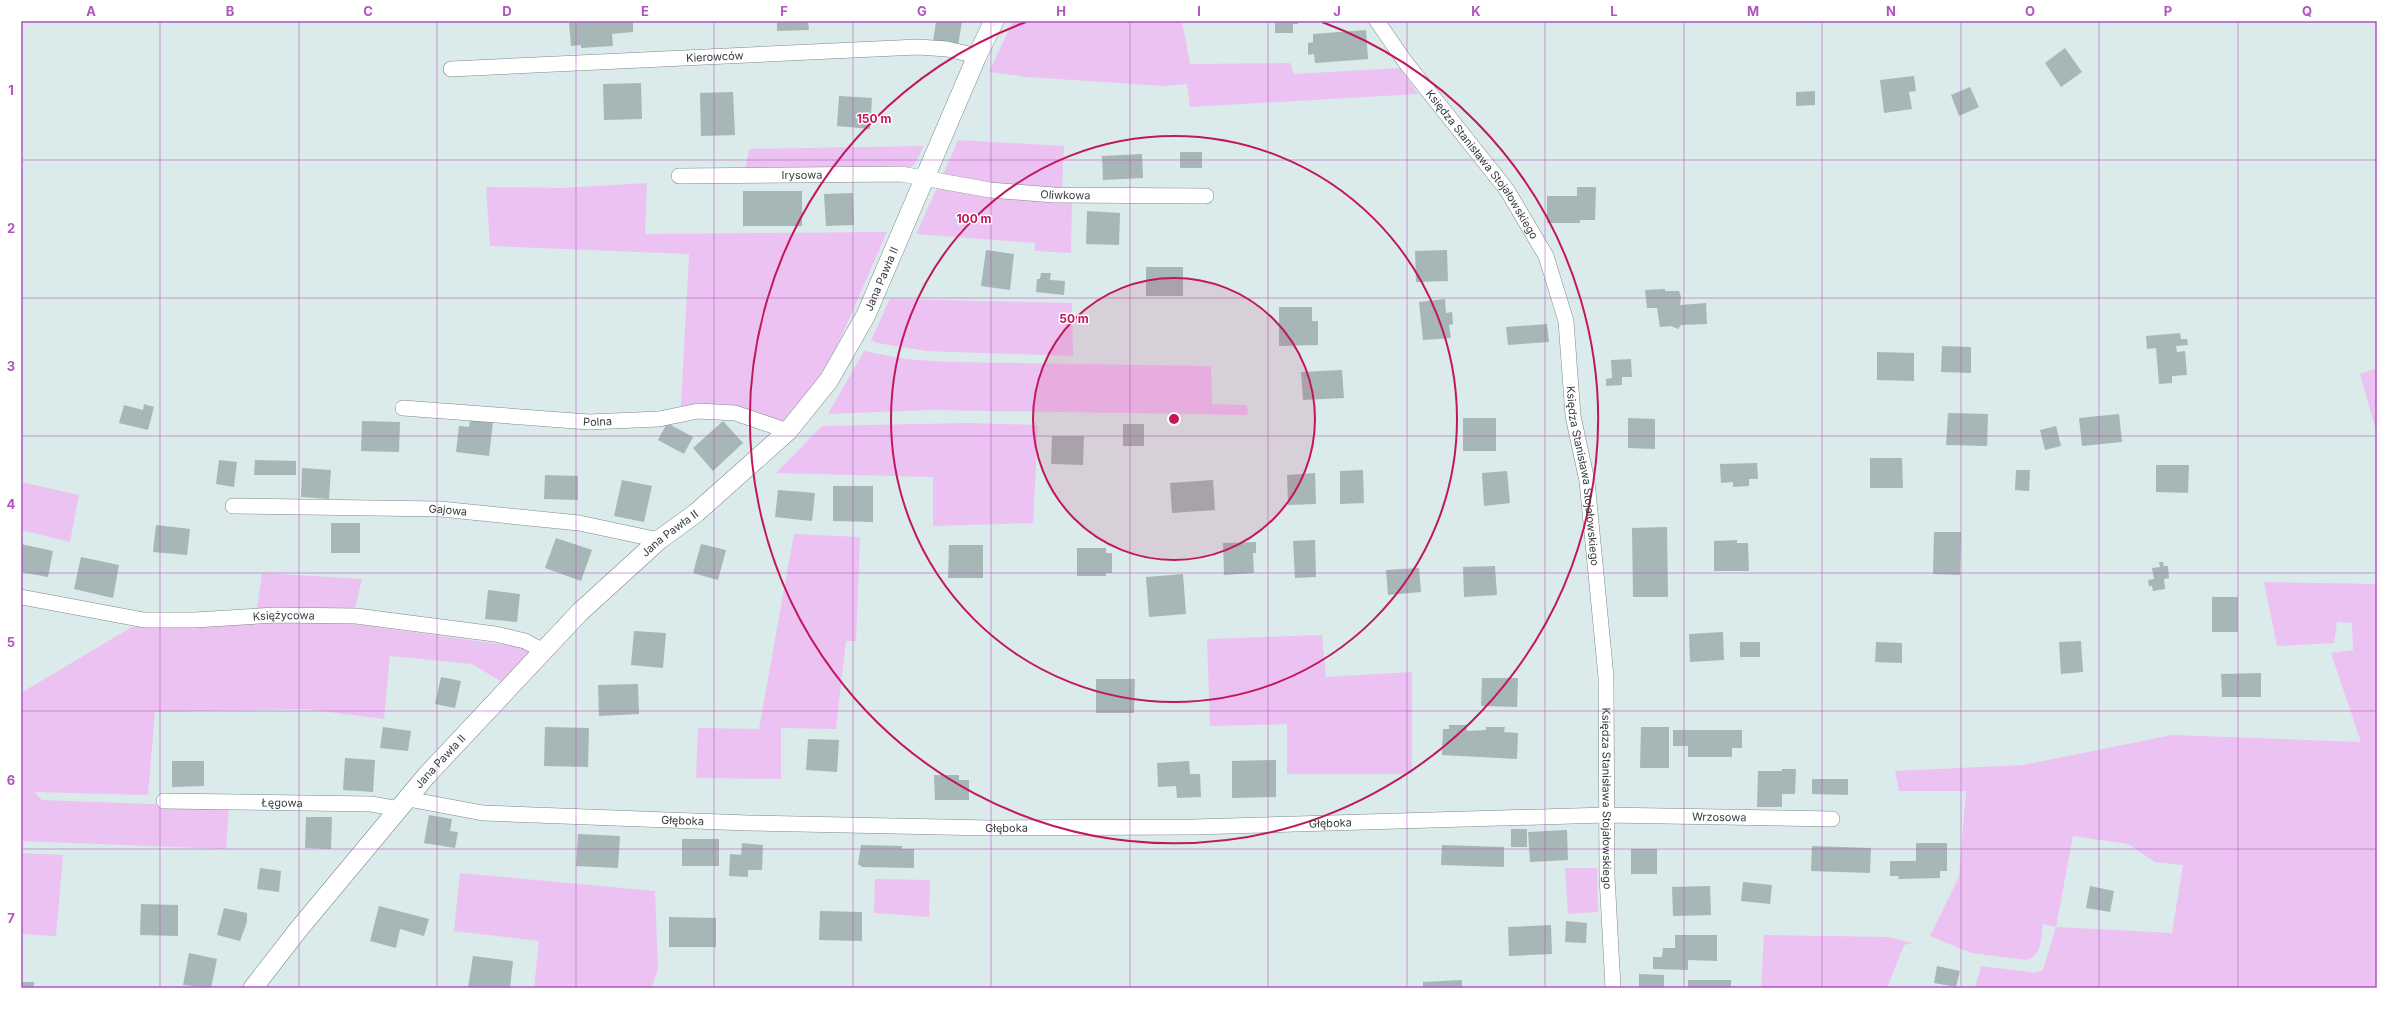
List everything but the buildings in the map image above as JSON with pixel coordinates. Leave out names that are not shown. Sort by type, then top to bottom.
[{"type":"street","name":"Jana Pawła II","points":[[253,988],[298,930],[427,775],[543,651],[580,612],[659,540],[696,512],[788,431],[829,380],[866,315],[977,56],[994,21]]},
{"type":"street","name":"Księdza Stanisława Stojałowskiego","points":[[1377,21],[1406,63],[1507,190],[1546,256],[1566,321],[1573,416],[1587,482],[1606,677],[1606,815],[1609,954],[1613,988]]},
{"type":"street","name":"Kierowców","points":[[451,69],[918,47],[947,49],[977,56]]},
{"type":"street","name":"Irysowa","points":[[679,176],[901,174],[925,179]]},
{"type":"street","name":"Oliwkowa","points":[[925,179],[990,190],[1054,195],[1206,196]]},
{"type":"street","name":"Polna","points":[[403,408],[589,422],[659,419],[698,411],[735,413],[788,431]]},
{"type":"street","name":"Gajowa","points":[[233,506],[440,509],[579,523],[659,540]]},
{"type":"street","name":"Księżycowa","points":[[21,597],[144,620],[194,620],[276,615],[356,616],[495,634],[526,640],[543,651]]},
{"type":"street","name":"Łęgowa","points":[[164,801],[403,804]]},
{"type":"street","name":"Głęboka","points":[[403,804],[483,813],[748,823],[990,828],[1194,827],[1606,815]]},
{"type":"street","name":"Wrzosowa","points":[[1606,815],[1832,819]]},
{"type":"shaded area","points":[[1013,21],[1182,21],[1190,64],[1290,63],[1294,74],[1400,68],[1418,94],[1190,107],[1187,84],[1164,86],[1027,77],[989,72]]},
{"type":"shaded area","points":[[958,140],[1064,146],[1062,189],[992,186],[942,177]]},
{"type":"shaded area","points":[[924,146],[914,165],[907,170],[745,171],[749,149]]},
{"type":"shaded area","points":[[647,183],[645,234],[887,232],[832,358],[801,403],[783,425],[730,408],[681,406],[689,254],[490,246],[486,187],[562,188]]},
{"type":"shaded area","points":[[938,186],[1072,200],[1071,253],[1035,251],[1035,243],[916,234]]},
{"type":"shaded area","points":[[890,299],[1072,303],[1073,356],[926,351],[877,343],[871,340]]},
{"type":"shaded area","points":[[864,351],[905,359],[947,362],[1211,366],[1212,404],[1247,405],[1248,415],[930,410],[828,414]]},
{"type":"shaded area","points":[[2377,368],[2377,434],[2360,374]]},
{"type":"shaded area","points":[[970,423],[1038,425],[1033,523],[933,526],[933,477],[776,473],[822,426]]},
{"type":"shaded area","points":[[21,482],[79,495],[70,542],[21,530]]},
{"type":"shaded area","points":[[794,534],[860,537],[856,641],[846,641],[836,729],[781,728],[781,779],[696,778],[698,728],[759,729]]},
{"type":"shaded area","points":[[262,573],[362,579],[354,612],[257,609]]},
{"type":"shaded area","points":[[2264,582],[2377,584],[2377,988],[1975,988],[1981,966],[2035,973],[2043,970],[2056,927],[2043,924],[2038,951],[2031,958],[2026,960],[1971,953],[1930,936],[1959,877],[1966,791],[1899,791],[1895,771],[2023,765],[2172,735],[2361,742],[2331,653],[2353,650],[2352,623],[2337,622],[2334,643],[2277,646]],"holes":[[[2073,836],[2128,844],[2155,862],[2183,865],[2172,933],[2056,927]]]},
{"type":"shaded area","points":[[265,619],[346,623],[529,648],[533,653],[505,684],[472,664],[390,656],[384,719],[306,709],[155,712],[148,795],[34,792],[42,800],[229,807],[226,849],[21,841],[21,693],[132,627]]},
{"type":"shaded area","points":[[1322,635],[1326,677],[1412,672],[1412,774],[1287,774],[1287,724],[1210,726],[1207,639]]},
{"type":"shaded area","points":[[21,853],[63,855],[56,936],[21,934]]},
{"type":"shaded area","points":[[1565,868],[1597,868],[1598,912],[1568,914]]},
{"type":"shaded area","points":[[460,873],[655,891],[658,970],[651,988],[534,988],[539,941],[454,931]]},
{"type":"shaded area","points":[[875,879],[930,880],[929,917],[874,913]]},
{"type":"shaded area","points":[[1764,935],[1888,937],[1912,943],[1904,945],[1887,988],[1761,988]]}]
